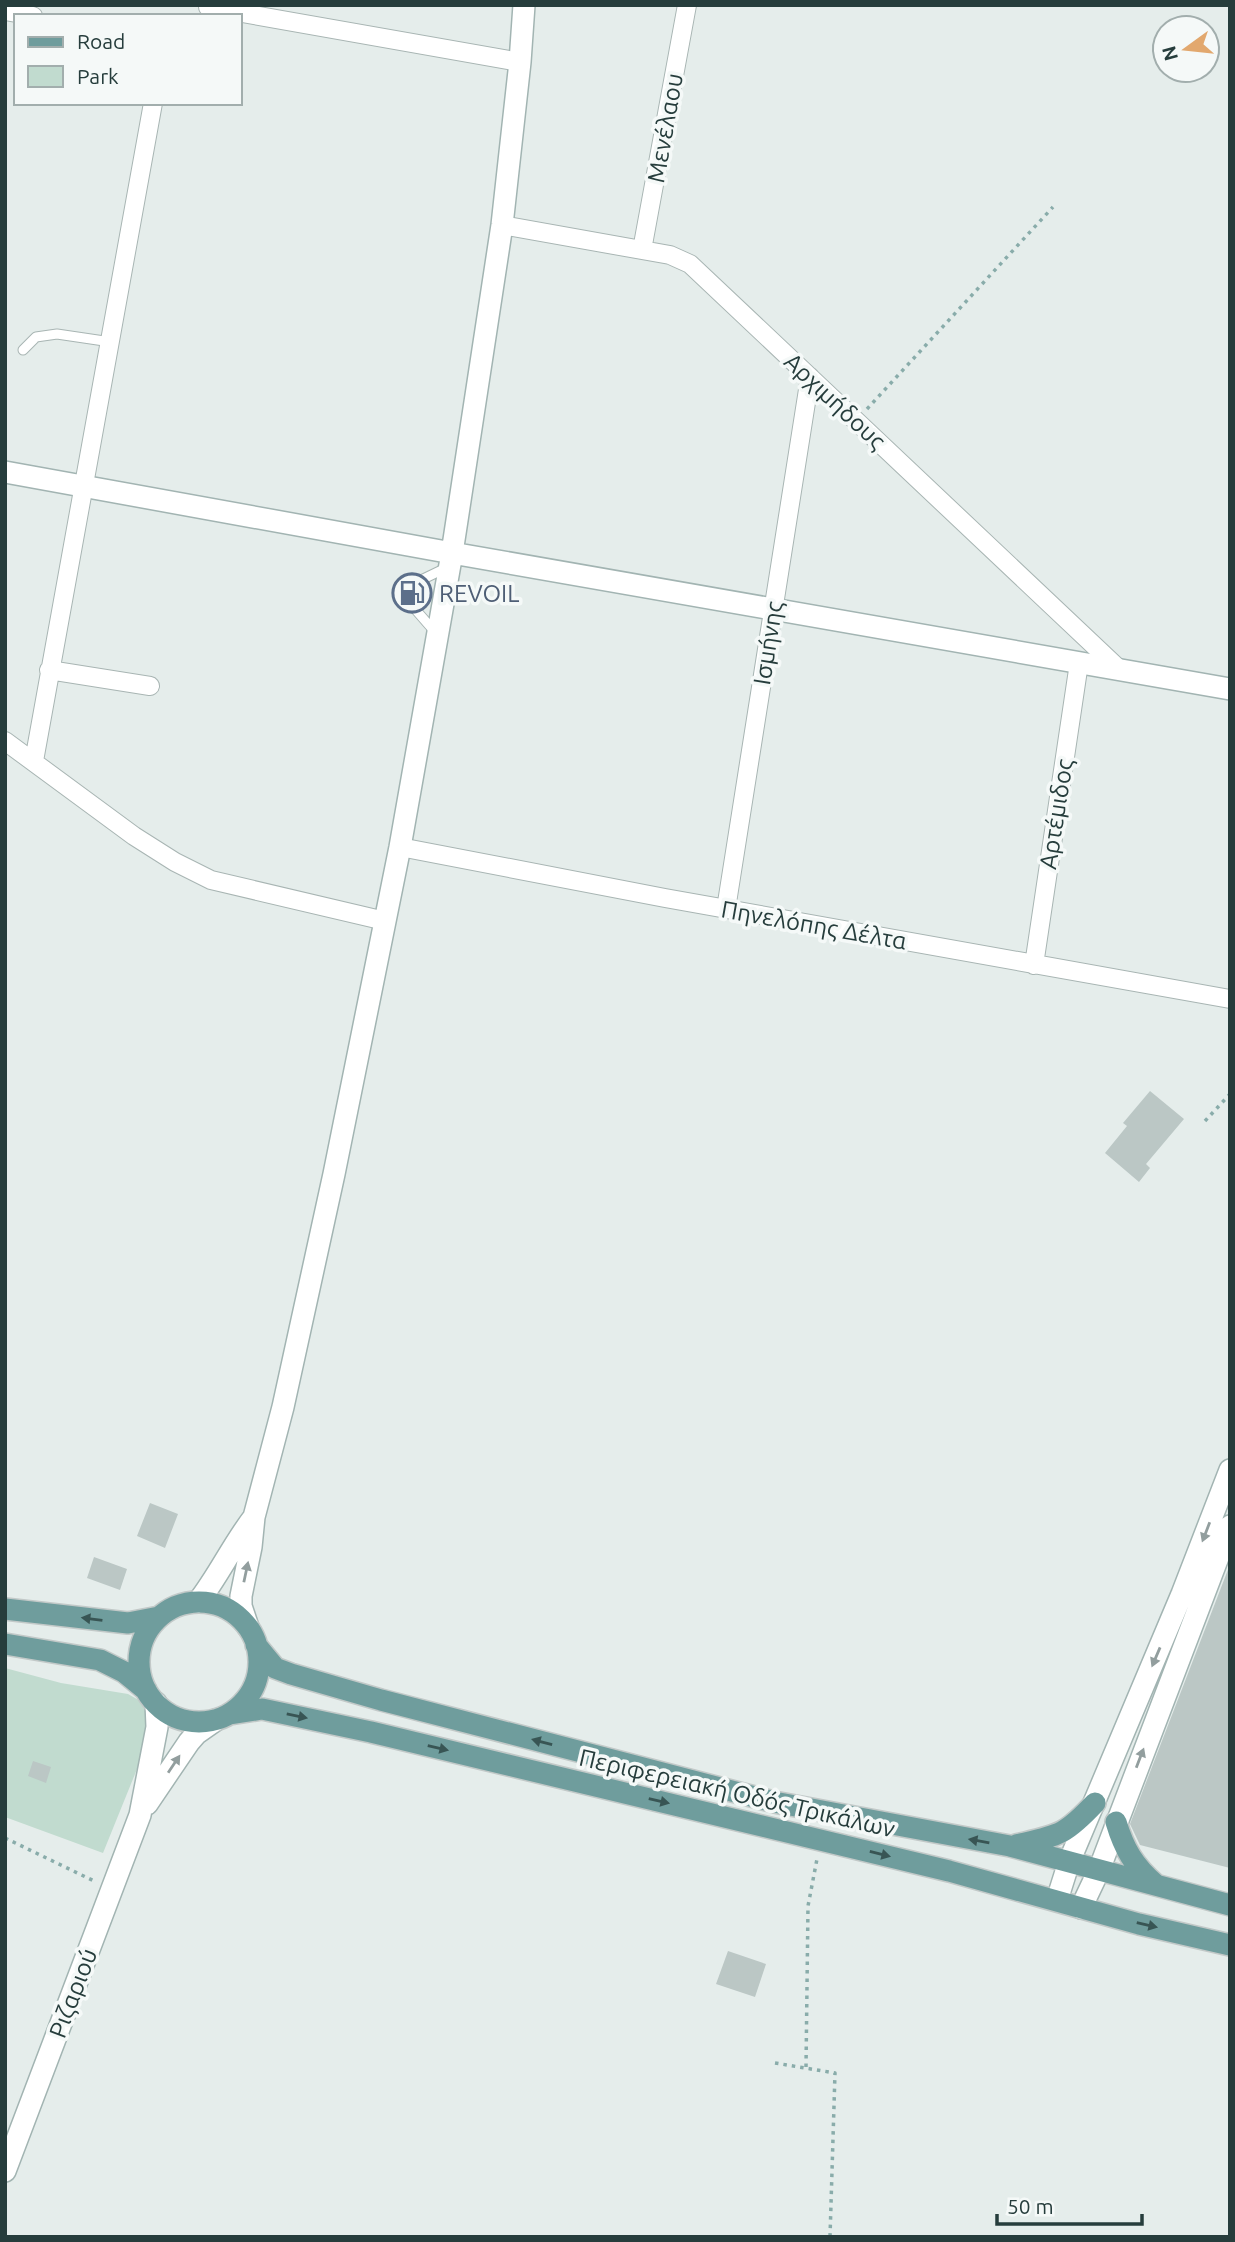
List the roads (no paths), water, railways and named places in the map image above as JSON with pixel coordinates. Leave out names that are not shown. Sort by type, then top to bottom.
[{"type":"main road","points":[[5,1644],[100,1660],[124,1672],[169,1714],[200,1722],[223,1717],[243,1703],[253,1689],[258,1674],[259,1657],[252,1636],[236,1615],[223,1607],[198,1602],[174,1607],[159,1617],[146,1635],[139,1659],[141,1675],[151,1697]]},
{"type":"main road","points":[[5,1609],[128,1623],[159,1617]]},
{"type":"main road","name":"Περιφερειακή Οδός Τρικάλων","points":[[252,1636],[275,1668],[381,1700],[774,1802],[1010,1846],[1230,1905]]},
{"type":"main road","name":"Περιφερειακή Οδός Τρικάλων","points":[[223,1717],[262,1709],[285,1714],[820,1840],[1230,1945]]},
{"type":"main road","points":[[1010,1846],[1051,1838],[1066,1831],[1095,1803]]},
{"type":"main road","points":[[1116,1822],[1130,1858],[1157,1885]]},
{"type":"street","points":[[252,1636],[241,1606],[241,1596],[254,1517],[323,1225],[400,847],[451,560],[502,225],[524,5]]},
{"type":"street","name":"Μενέλαου","points":[[642,250],[687,5]]},
{"type":"street","points":[[207,9],[237,14]]},
{"type":"street","points":[[242,15],[520,62]]},
{"type":"street","points":[[34,761],[153,105]]},
{"type":"street","name":"Αρχιμήδους","points":[[502,225],[670,255],[690,264],[1120,670]]},
{"type":"street","name":"Ισμήνης","points":[[726,909],[810,377]]},
{"type":"street","points":[[5,472],[451,560],[774,610],[1230,689]]},
{"type":"street","name":"Αρτέμιδος","points":[[1034,965],[1079,663]]},
{"type":"street","points":[[49,670],[150,686]]},
{"type":"street","points":[[5,741],[134,836],[175,862],[211,880],[385,921]]},
{"type":"street","name":"Πηνελόπης Δέλτα","points":[[400,847],[726,909],[1230,999]]},
{"type":"street","points":[[1057,1900],[1069,1862],[1182,1594],[1230,1470]]},
{"type":"street","points":[[198,1602],[213,1584],[235,1541],[254,1517]]},
{"type":"street","points":[[1081,1908],[1099,1870],[1230,1526]]},
{"type":"street","name":"Ριζαριού","points":[[5,2171],[140,1815],[157,1727],[151,1697]]},
{"type":"street","name":"Ριζαριού","points":[[140,1815],[189,1742],[223,1717]]},
{"type":"lane","points":[[23,349],[36,337],[57,334],[111,342]]},
{"type":"place","name":"REVOIL","points":[[412,593]]}]
